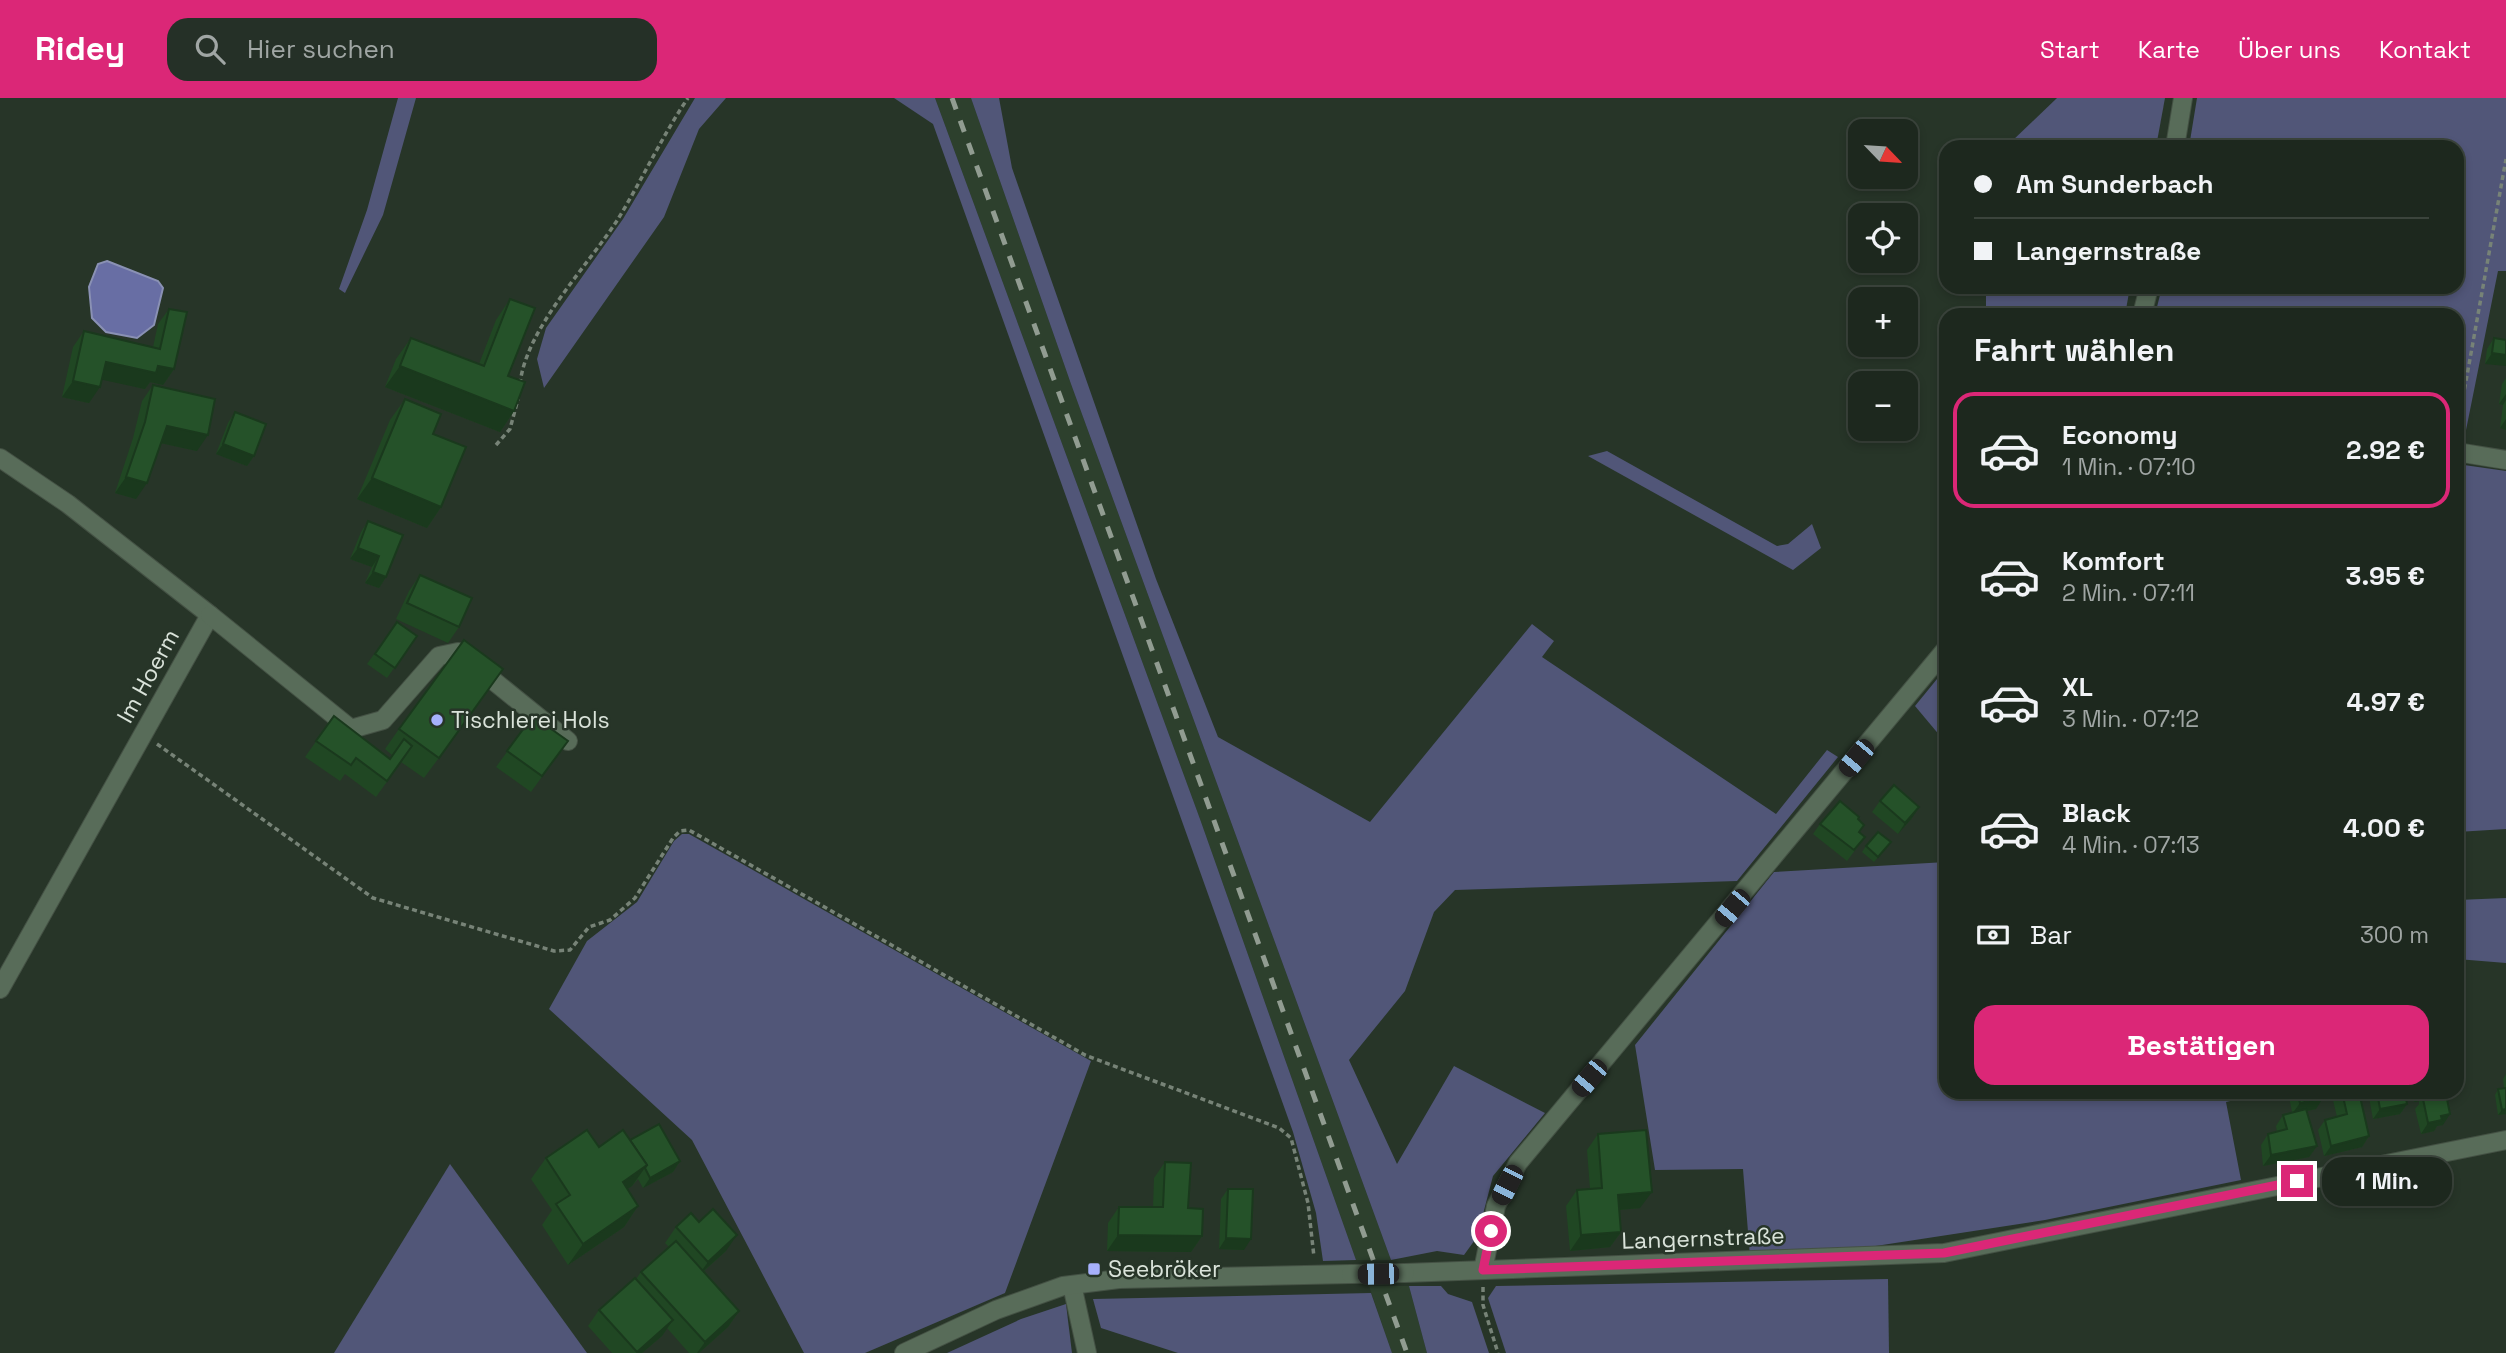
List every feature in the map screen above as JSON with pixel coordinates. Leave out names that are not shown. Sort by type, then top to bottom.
[{"type":"street","points":[[2176,140],[2183,98]]},
{"type":"street","points":[[2464,453],[2506,460]]},
{"type":"street","name":"Im Hoerm","points":[[0,458],[68,504],[210,615],[0,989]]},
{"type":"street","points":[[210,615],[351,730],[383,720],[439,656],[458,652],[568,741]]},
{"type":"street","points":[[1483,1270],[1496,1206],[1518,1163],[1939,657]]},
{"type":"street","name":"Langernstraße","points":[[904,1353],[996,1310],[1072,1285],[1119,1279],[1317,1276],[1944,1253],[2506,1140]]},
{"type":"street","points":[[1072,1285],[1087,1353]]},
{"type":"path","points":[[496,445],[509,429],[518,404],[521,376],[531,348],[548,317],[617,220],[688,98]]},
{"type":"path","points":[[2464,392],[2506,159]]},
{"type":"path","points":[[143,736],[175,755],[373,898],[554,951],[570,950],[589,927],[610,920],[635,898],[673,838],[680,831],[689,830],[1086,1055],[1279,1128],[1291,1138],[1308,1203],[1317,1276]]},
{"type":"path","points":[[1483,1270],[1483,1305],[1498,1353]]},
{"type":"shaded area","points":[[398,98],[416,98],[383,215],[345,293],[339,289],[367,210]]},
{"type":"shaded area","points":[[695,98],[726,98],[699,129],[664,217],[544,388],[537,359],[546,328],[623,219]]},
{"type":"shaded area","points":[[894,98],[935,98],[1200,819],[1356,1260],[1323,1261],[1316,1213],[1293,1132],[933,124]]},
{"type":"shaded area","points":[[935,98],[971,98],[1071,384],[1391,1260],[1356,1260],[1200,819]]},
{"type":"shaded area","points":[[971,98],[999,98],[1012,168],[1156,579],[1218,737],[1370,822],[1532,624],[1554,641],[1542,657],[1776,814],[1827,750],[1838,757],[1737,881],[1455,890],[1434,912],[1405,991],[1349,1060],[1397,1164],[1454,1066],[1545,1113],[1493,1176],[1477,1237],[1464,1255],[1437,1251],[1391,1260],[1071,384]]},
{"type":"shaded area","points":[[2057,98],[2165,98],[2157,140],[2013,140]]},
{"type":"shaded area","points":[[2197,98],[2506,98],[2506,271],[2498,271],[2464,440],[2464,308],[2157,308],[2160,294],[2464,294],[2464,140],[2190,140]]},
{"type":"shaded area","points":[[107,261],[158,281],[163,288],[154,325],[137,338],[106,332],[92,318],[89,287],[98,264]]},
{"type":"shaded area","points":[[1986,294],[2129,294],[2126,308],[1986,308]]},
{"type":"shaded area","points":[[1607,451],[1777,546],[1788,544],[1812,524],[1821,548],[1793,570],[1588,456]]},
{"type":"shaded area","points":[[2464,465],[2506,471],[2506,829],[2464,832]]},
{"type":"shaded area","points":[[1939,677],[1939,735],[1915,706]]},
{"type":"shaded area","points":[[682,834],[689,834],[1091,1061],[1005,1293],[865,1353],[804,1353],[692,1140],[549,1009],[587,941],[637,902],[674,841]]},
{"type":"shaded area","points":[[1939,862],[1939,1099],[2239,1099],[2226,1102],[2241,1180],[2045,1220],[1856,1249],[1750,1257],[1743,1169],[1655,1170],[1635,1045],[1774,872]]},
{"type":"shaded area","points":[[2506,898],[2506,963],[2464,960],[2464,900]]},
{"type":"shaded area","points":[[450,1164],[587,1353],[334,1353]]},
{"type":"shaded area","points":[[1888,1279],[1889,1353],[1506,1353],[1488,1298],[1496,1286]]},
{"type":"shaded area","points":[[1369,1286],[1409,1286],[1427,1353],[1392,1353]]},
{"type":"shaded area","points":[[1409,1286],[1441,1286],[1448,1294],[1472,1302],[1489,1353],[1427,1353]]},
{"type":"shaded area","points":[[1371,1293],[1392,1353],[1178,1353],[1101,1328],[1093,1299]]},
{"type":"shaded area","points":[[1066,1304],[1072,1353],[947,1353],[1021,1319]]},
{"type":"building","points":[[510,299],[535,308],[508,376],[525,382],[514,411],[400,366],[411,338],[484,366]]},
{"type":"building","points":[[169,309],[187,312],[174,369],[158,366],[156,373],[106,362],[100,387],[73,381],[84,331],[160,349]]},
{"type":"building","points":[[2494,338],[2506,340],[2506,355],[2492,353]]},
{"type":"building","points":[[153,385],[215,399],[208,435],[167,426],[147,483],[126,477],[145,422]]},
{"type":"building","points":[[405,399],[441,414],[433,434],[466,447],[441,507],[372,478]]},
{"type":"building","points":[[235,412],[266,424],[254,456],[223,444]]},
{"type":"building","points":[[368,521],[403,535],[386,577],[373,572],[379,556],[358,548]]},
{"type":"building","points":[[420,575],[472,598],[459,627],[407,603]]},
{"type":"building","points":[[397,622],[417,636],[395,668],[375,654]]},
{"type":"building","name":"Tischlerei Hols","points":[[464,640],[503,669],[439,758],[399,729]]},
{"type":"building","points":[[334,716],[390,759],[404,739],[412,746],[387,781],[356,758],[351,765],[316,741]]},
{"type":"building","points":[[533,716],[568,741],[542,776],[507,751]]},
{"type":"building","points":[[1894,785],[1919,807],[1905,823],[1880,801]]},
{"type":"building","points":[[1840,801],[1859,817],[1864,825],[1859,832],[1865,837],[1854,850],[1820,824]]},
{"type":"building","points":[[1878,832],[1891,842],[1878,857],[1866,846]]},
{"type":"building","points":[[2506,1088],[2506,1109],[2502,1110],[2498,1089]]},
{"type":"building","points":[[2299,1099],[2318,1099],[2300,1103]]},
{"type":"building","points":[[2344,1099],[2361,1099],[2369,1136],[2331,1146],[2325,1120],[2347,1114]]},
{"type":"building","points":[[2378,1099],[2406,1099],[2407,1104],[2380,1109]]},
{"type":"building","points":[[2423,1099],[2447,1099],[2450,1114],[2441,1116],[2442,1120],[2428,1123]]},
{"type":"building","points":[[2306,1109],[2317,1146],[2271,1155],[2268,1134],[2287,1129],[2283,1115]]},
{"type":"building","points":[[659,1124],[680,1161],[650,1178],[645,1168],[647,1165],[630,1140]]},
{"type":"building","points":[[587,1130],[599,1147],[623,1130],[647,1165],[623,1182],[638,1206],[583,1244],[556,1204],[570,1195],[546,1158]]},
{"type":"building","points":[[1646,1130],[1652,1192],[1618,1195],[1621,1232],[1581,1235],[1577,1190],[1602,1188],[1598,1134]]},
{"type":"building","points":[[1165,1162],[1191,1163],[1188,1208],[1203,1209],[1202,1236],[1118,1235],[1119,1207],[1163,1207]]},
{"type":"building","points":[[1228,1189],[1253,1189],[1251,1239],[1226,1238]]},
{"type":"building","points":[[713,1209],[737,1235],[708,1262],[676,1227],[691,1213],[699,1222]]},
{"type":"building","points":[[676,1241],[739,1311],[705,1342],[641,1272]]},
{"type":"building","points":[[635,1278],[673,1320],[637,1352],[599,1310]]},
{"type":"railway","points":[[952,98],[1407,1353]]},
{"type":"place","name":"Tischlerei Hols","points":[[437,720]]},
{"type":"place","name":"Seebröker","points":[[1094,1269]]},
{"type":"route","points":[[1491,1231],[1483,1270],[1944,1253],[2297,1181]]}]
